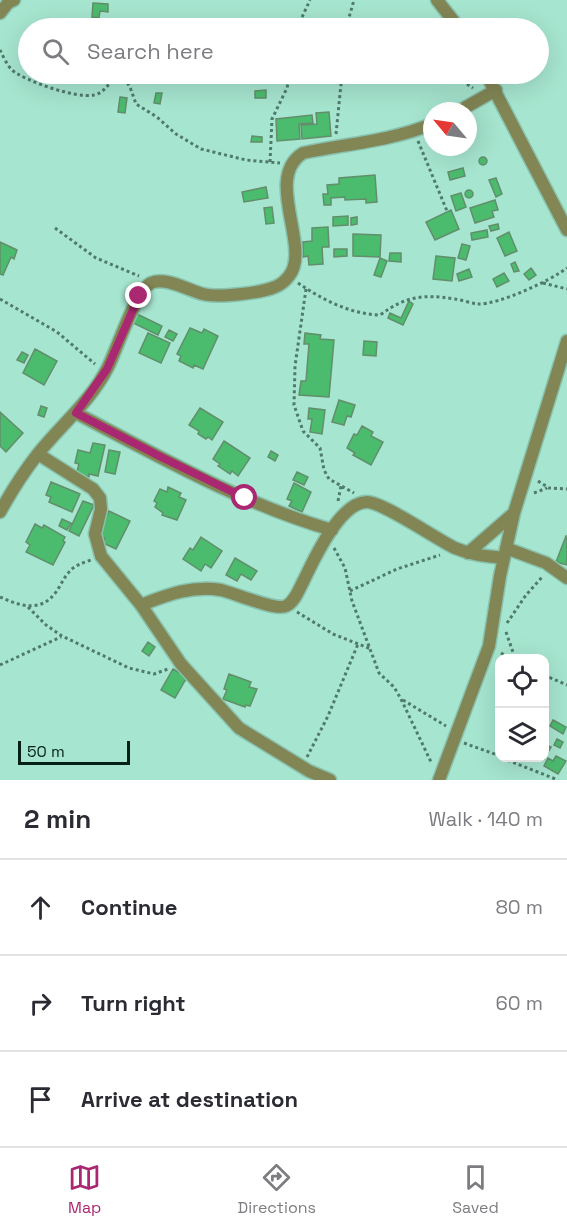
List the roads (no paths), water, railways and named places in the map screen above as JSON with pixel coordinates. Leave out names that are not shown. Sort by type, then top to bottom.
[{"type":"street","points":[[0,13],[8,3],[14,0]]},
{"type":"street","points":[[437,0],[451,18]]},
{"type":"street","points":[[492,84],[567,230]]},
{"type":"street","points":[[475,102],[496,90]]},
{"type":"street","points":[[0,512],[12,488],[38,454],[76,413],[104,374],[139,296],[151,283],[160,281],[176,284],[202,294],[217,296],[276,287],[289,277],[295,267],[296,251],[287,189],[287,172],[290,164],[303,153],[423,128]]},
{"type":"street","points":[[439,780],[489,646],[514,513],[567,341]]},
{"type":"street","points":[[76,413],[245,498],[330,533]]},
{"type":"street","points":[[38,454],[93,489],[100,498],[101,509],[95,534],[101,556],[141,604],[181,664],[239,728],[301,767],[330,780]]},
{"type":"street","points":[[141,604],[174,592],[195,589],[219,590],[282,608],[288,606],[330,533],[346,510],[358,502],[369,502],[387,509],[468,553],[505,553],[536,558],[567,578]]},
{"type":"street","points":[[468,553],[514,513]]}]
